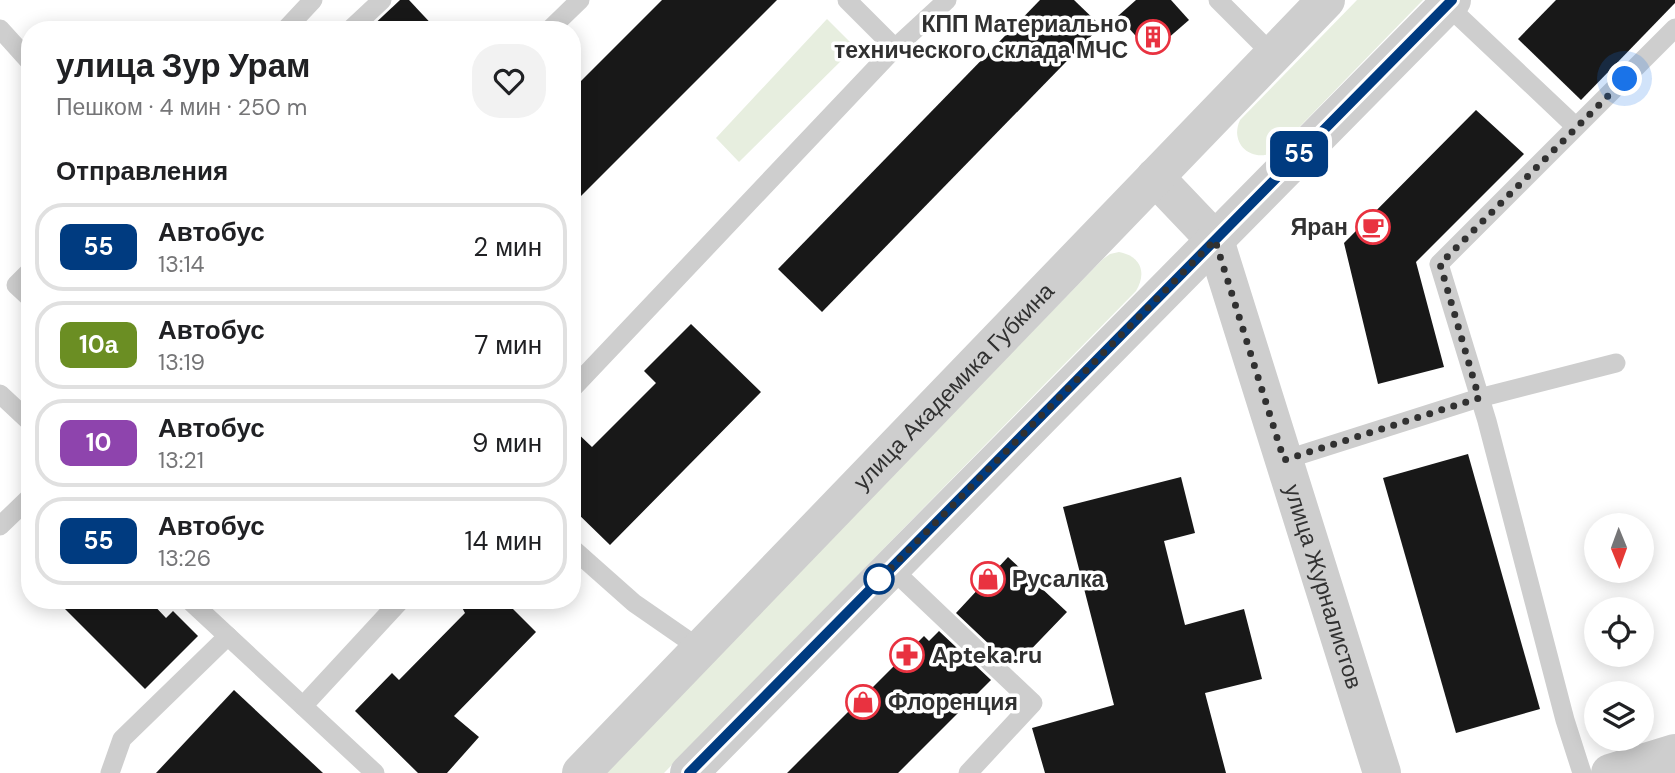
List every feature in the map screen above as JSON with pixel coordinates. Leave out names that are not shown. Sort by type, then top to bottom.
[{"type":"street","name":"улица Академика Губкина","points":[[580,773],[1326,0]]},
{"type":"street","points":[[689,773],[1449,3]]},
{"type":"street","points":[[1155,177],[1215,240]]},
{"type":"street","name":"улица Журналистов","points":[[1215,240],[1382,773]]},
{"type":"street","points":[[1610,773],[1675,753]]},
{"type":"lane","points":[[293,21],[313,0]]},
{"type":"lane","points":[[360,21],[382,0]]},
{"type":"lane","points":[[558,21],[580,0]]},
{"type":"lane","points":[[847,0],[895,48]]},
{"type":"lane","points":[[581,379],[895,48],[947,0]]},
{"type":"lane","points":[[1218,0],[1273,55]]},
{"type":"lane","points":[[1449,3],[1575,126]]},
{"type":"lane","points":[[1582,773],[1565,720],[1479,398],[1440,264],[1675,28]]},
{"type":"lane","points":[[0,29],[21,52]]},
{"type":"lane","points":[[1284,460],[1479,398],[1616,363]]},
{"type":"lane","points":[[0,394],[21,414]]},
{"type":"lane","points":[[0,526],[21,506]]},
{"type":"lane","points":[[581,556],[634,603],[699,648]]},
{"type":"lane","points":[[891,568],[1033,703],[968,773]]},
{"type":"lane","points":[[199,609],[375,773]]},
{"type":"lane","points":[[303,706],[393,609]]},
{"type":"lane","points":[[110,773],[122,739],[228,636]]},
{"type":"green space","points":[[1357,0],[1423,0],[1278,149],[1261,155],[1246,151],[1238,138],[1240,120]]},
{"type":"green space","points":[[827,19],[855,47],[739,162],[716,138]]},
{"type":"green space","points":[[1119,252],[1132,257],[1140,266],[1141,278],[1136,291],[664,773],[600,773],[1103,259]]},
{"type":"building","points":[[400,0],[409,0],[429,21],[378,21]]},
{"type":"building","points":[[662,0],[777,0],[581,196],[581,81]]},
{"type":"building","points":[[1040,0],[1074,0],[1101,26],[822,312],[778,269]]},
{"type":"building","name":"КПП Материально технического склада МЧС","points":[[1136,0],[1171,0],[1189,20],[1151,53],[1118,16]]},
{"type":"building","points":[[1556,0],[1675,0],[1675,3],[1581,100],[1518,39]]},
{"type":"building","points":[[1476,110],[1524,154],[1416,262],[1444,367],[1378,384],[1344,243]]},
{"type":"building","points":[[691,324],[761,392],[610,545],[581,517],[581,437],[592,447],[656,383],[644,371]]},
{"type":"building","points":[[1468,454],[1540,709],[1456,733],[1383,478]]},
{"type":"building","points":[[1181,477],[1195,533],[1164,541],[1185,625],[1244,609],[1262,679],[1205,693],[1226,773],[1045,773],[1032,728],[1114,705],[1063,507]]},
{"type":"building","points":[[1008,557],[1067,612],[1015,666],[1013,659],[1009,663],[956,613]]},
{"type":"building","points":[[65,609],[158,609],[166,618],[173,611],[198,636],[145,689]]},
{"type":"building","points":[[463,609],[513,609],[536,632],[454,716],[479,737],[447,773],[418,773],[355,711],[392,673],[399,680],[465,613]]},
{"type":"building","points":[[939,631],[991,680],[898,773],[787,773],[924,636],[929,641]]},
{"type":"building","points":[[234,690],[323,773],[156,773]]},
{"type":"bus line","name":"55","points":[[689,773],[1452,0]]},
{"type":"place","name":"КПП Материально технического склада МЧС","points":[[1153,37]]},
{"type":"place","name":"Яран","points":[[1373,227]]},
{"type":"place","name":"Русалка","points":[[988,579]]},
{"type":"place","name":"Apteka.ru","points":[[907,655]]},
{"type":"place","name":"Флоренция","points":[[863,702]]},
{"type":"route","points":[[879,579],[872,587],[1215,240],[1284,460],[1479,398],[1440,264],[1575,126],[1625,79]]}]
